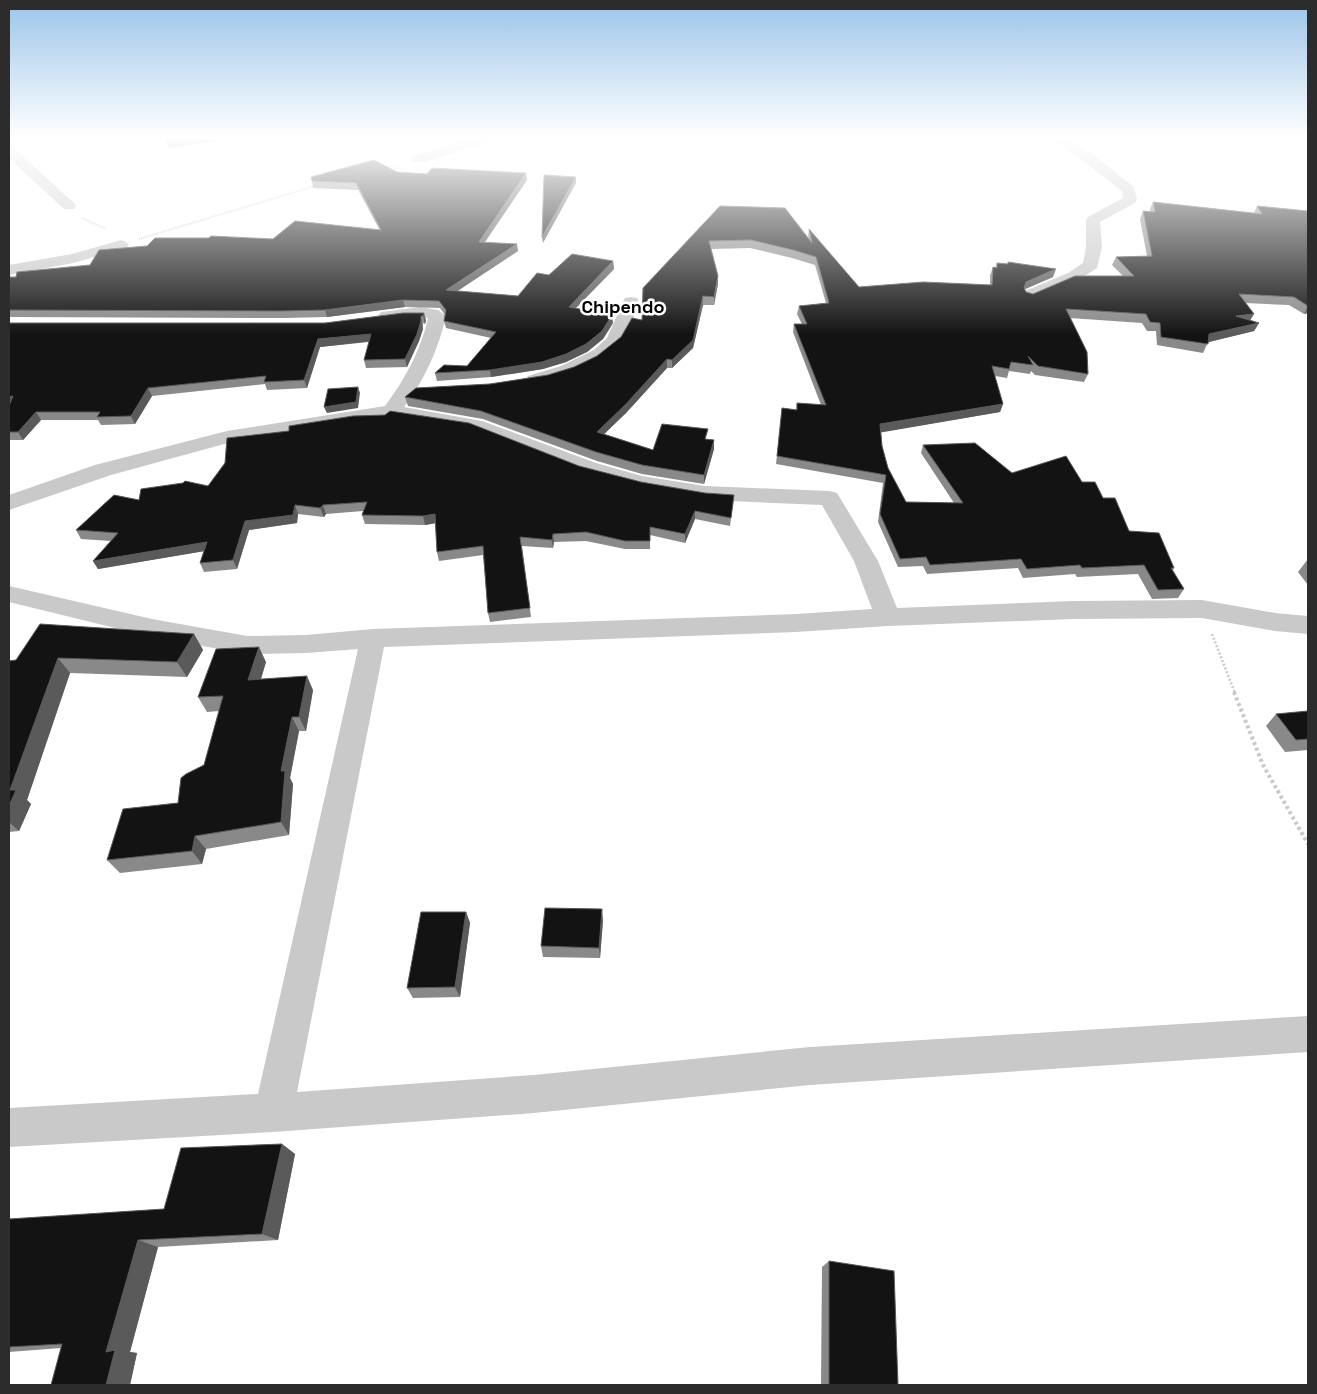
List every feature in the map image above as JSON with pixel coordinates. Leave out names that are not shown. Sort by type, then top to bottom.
[{"type":"street","points":[[1031,295],[1074,276],[1090,265],[1094,247],[1093,220],[1123,204]]},
{"type":"street","points":[[9,270],[73,258],[121,245]]},
{"type":"street","points":[[9,263],[28,266]]},
{"type":"street","points":[[520,382],[537,380],[561,373],[602,351],[614,340],[631,302]]},
{"type":"street","points":[[372,318],[421,313],[437,316],[433,335],[408,389],[391,411]]},
{"type":"street","points":[[408,389],[428,388]]},
{"type":"street","points":[[9,502],[103,470],[227,437],[391,411],[475,425],[588,468],[642,482],[705,493],[829,498],[866,561],[888,617]]},
{"type":"street","points":[[9,594],[152,628],[247,645],[306,644],[373,638],[796,623],[888,617],[1073,610],[1202,609],[1275,622],[1308,625]]},
{"type":"street","points":[[272,1113],[373,638]]},
{"type":"street","points":[[9,1128],[272,1113],[534,1094],[810,1066],[1308,1034]]},
{"type":"path","points":[[69,206],[79,217],[108,229],[121,245],[251,204]]},
{"type":"path","points":[[1202,609],[1263,765],[1308,844]]},
{"type":"building","points":[[367,204],[505,204],[479,242],[517,244],[446,290],[518,296],[537,273],[549,275],[572,254],[613,261],[569,307],[612,315],[602,331],[586,344],[566,354],[542,362],[490,370],[435,373],[444,365],[467,366],[496,332],[444,321],[446,310],[439,301],[403,300],[325,310],[281,311],[9,310],[9,277],[16,277],[17,272],[90,265],[99,250],[147,246],[155,238],[209,238],[211,236],[273,239],[295,221],[381,230]]},
{"type":"building","points":[[543,204],[561,204],[542,237]]},
{"type":"building","points":[[1153,204],[1172,204],[1262,214],[1257,206],[1308,211],[1308,306],[1294,297],[1239,294],[1254,314],[1236,316],[1259,323],[1209,334],[1208,344],[1161,337],[1160,323],[1150,322],[1146,314],[1066,309],[1087,352],[1088,374],[1038,366],[1028,356],[1033,365],[1011,362],[1009,369],[992,366],[1003,404],[880,424],[882,446],[888,468],[906,502],[963,503],[923,445],[975,443],[1012,473],[1066,456],[1082,482],[1095,482],[1103,498],[1115,498],[1129,531],[1159,533],[1174,568],[1171,568],[1184,589],[1158,590],[1144,565],[1082,568],[1080,565],[1027,569],[1021,559],[930,565],[926,557],[900,559],[880,514],[886,475],[777,456],[782,408],[797,410],[797,403],[826,405],[794,324],[807,324],[799,306],[829,303],[816,257],[793,250],[751,240],[709,241],[718,276],[714,297],[703,296],[693,340],[672,360],[667,359],[626,404],[597,432],[653,450],[662,424],[708,429],[705,439],[714,440],[704,475],[642,465],[596,452],[481,411],[405,397],[416,388],[490,384],[548,375],[574,367],[597,356],[621,337],[632,318],[642,320],[643,288],[720,206],[785,208],[812,243],[809,229],[859,287],[923,282],[992,285],[993,267],[997,268],[997,263],[1008,264],[1008,262],[1056,269],[1026,282],[1024,288],[1026,292],[1033,294],[1075,276],[1134,276],[1116,257],[1152,256],[1143,211],[1155,212]]},
{"type":"building","points":[[403,313],[424,313],[421,316],[417,334],[405,359],[364,360],[371,334],[318,339],[304,380],[264,382],[266,376],[148,388],[131,416],[97,417],[100,412],[36,412],[18,432],[9,432],[9,406],[13,396],[9,397],[9,323],[325,323]]},
{"type":"building","points":[[358,387],[356,402],[324,407],[328,389]]},
{"type":"building","points":[[390,411],[469,423],[579,466],[641,482],[705,493],[734,495],[731,518],[695,511],[685,534],[650,527],[650,541],[625,541],[586,532],[553,534],[552,540],[520,537],[530,608],[488,613],[483,546],[437,552],[435,514],[423,516],[362,515],[367,502],[323,505],[320,508],[295,505],[293,515],[245,521],[233,560],[200,563],[207,542],[93,561],[118,533],[76,530],[114,495],[139,500],[141,489],[183,483],[185,481],[208,486],[225,463],[227,438],[289,431],[289,426],[353,416],[385,415]]},
{"type":"building","points":[[40,624],[194,634],[177,662],[58,658],[10,790],[16,790],[9,806],[9,661],[16,660]]},
{"type":"building","points":[[259,647],[248,680],[307,676],[299,717],[292,717],[281,771],[285,771],[281,822],[195,836],[192,851],[107,860],[123,809],[178,803],[181,778],[204,765],[223,696],[198,697],[216,649]]},
{"type":"building","points":[[1308,711],[1308,739],[1296,740],[1276,714]]},
{"type":"building","points":[[545,908],[602,909],[599,948],[541,946]]},
{"type":"building","points":[[421,912],[466,912],[455,987],[407,988]]},
{"type":"building","points":[[282,1144],[262,1234],[138,1240],[106,1352],[115,1350],[106,1385],[51,1385],[62,1344],[9,1347],[9,1219],[164,1209],[181,1148]]},
{"type":"building","points":[[829,1261],[894,1271],[898,1385],[829,1385]]},
{"type":"district","name":"Chipendo","points":[[623,306]]}]
